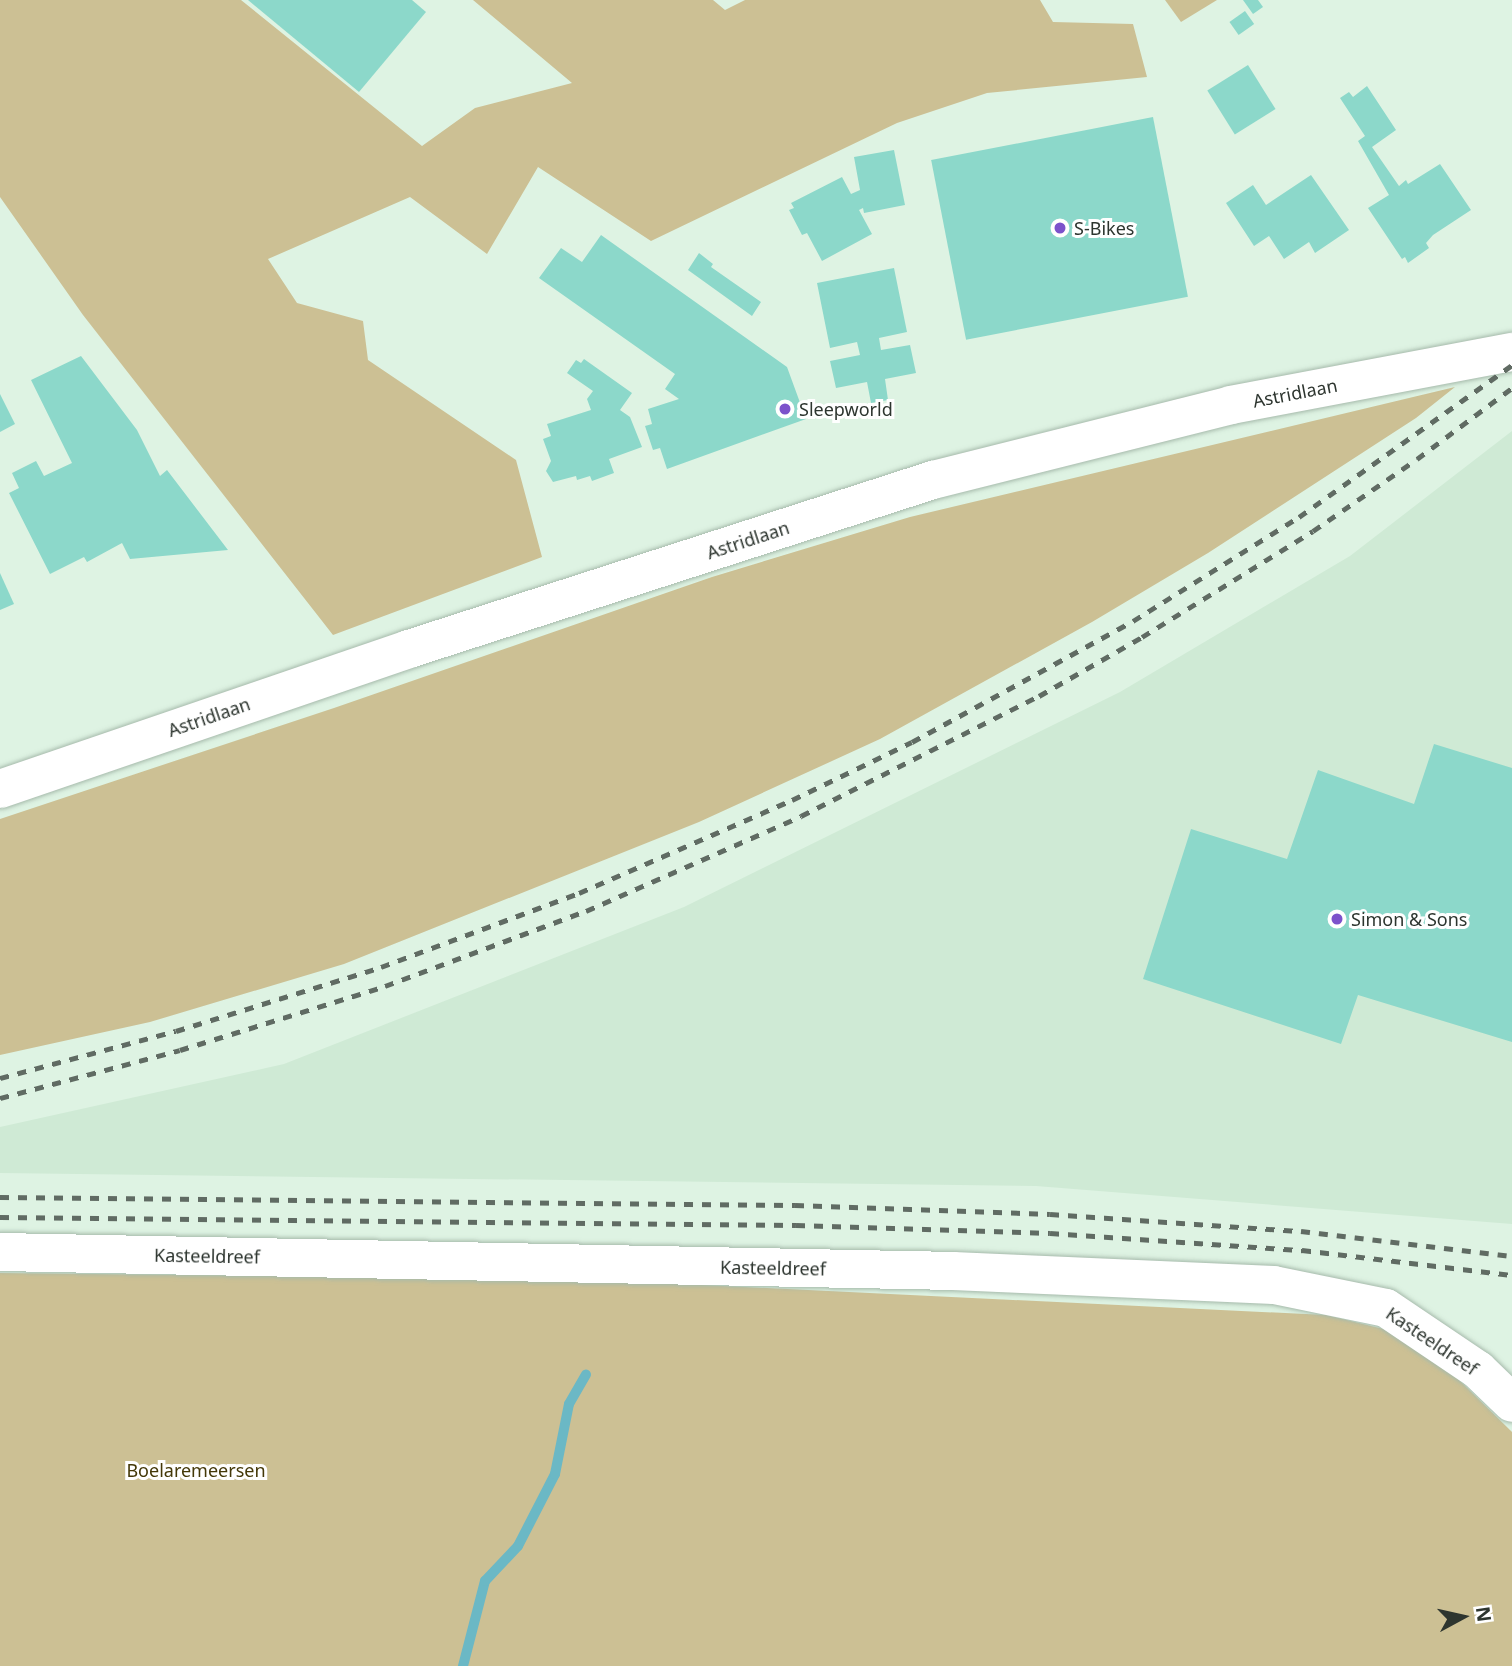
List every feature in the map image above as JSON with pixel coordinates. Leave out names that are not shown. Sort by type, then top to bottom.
[{"type":"main road","name":"Astridlaan","points":[[0,789],[409,649],[933,480],[1231,405],[1512,352]]},
{"type":"main road","name":"Kasteeldreef","points":[[0,1252],[953,1271],[1274,1285],[1386,1308],[1478,1370],[1512,1403]]},
{"type":"shaded area","points":[[1512,431],[1512,1224],[1036,1186],[0,1173],[0,1127],[284,1064],[684,907],[1120,692],[1350,556]]},
{"type":"green space","points":[[0,0],[241,0],[422,146],[475,108],[572,83],[473,0],[713,0],[725,10],[745,0],[1040,0],[1053,22],[1133,24],[1147,77],[987,93],[897,123],[651,241],[538,167],[487,254],[410,197],[268,259],[297,303],[363,321],[368,360],[516,460],[542,557],[333,635],[83,315],[0,197]]},
{"type":"green space","points":[[1165,0],[1217,0],[1181,22]]},
{"type":"green space","points":[[1455,387],[1416,418],[1208,553],[1092,622],[880,739],[699,822],[344,964],[150,1022],[0,1055],[0,819],[334,708],[712,577],[910,517]]},
{"type":"green space","name":"Boelaremeersen","points":[[0,1273],[578,1279],[1326,1315],[1400,1333],[1455,1376],[1512,1432],[1512,1666],[0,1666]]},
{"type":"building","points":[[248,0],[412,0],[426,12],[359,92]]},
{"type":"building","points":[[1243,0],[1258,0],[1263,7],[1253,14]]},
{"type":"building","points":[[1245,11],[1254,24],[1239,35],[1229,22]]},
{"type":"building","points":[[1248,65],[1276,109],[1235,135],[1207,90]]},
{"type":"building","points":[[1367,86],[1396,130],[1372,147],[1399,186],[1406,180],[1408,184],[1440,164],[1471,210],[1433,235],[1426,243],[1429,248],[1408,263],[1405,257],[1402,259],[1368,208],[1389,195],[1358,141],[1365,136],[1340,98],[1349,92],[1353,97]]},
{"type":"building","name":"S-Bikes","points":[[1153,117],[1188,297],[966,340],[931,160]]},
{"type":"building","points":[[894,150],[905,205],[864,213],[863,208],[859,210],[872,234],[822,261],[807,233],[802,235],[789,210],[794,208],[791,203],[842,177],[851,194],[860,190],[854,157]]},
{"type":"building","points":[[1311,175],[1349,230],[1315,253],[1309,242],[1284,259],[1269,236],[1254,246],[1226,203],[1253,185],[1266,205]]},
{"type":"building","points":[[601,235],[787,367],[806,419],[667,469],[660,448],[653,450],[645,426],[652,424],[648,409],[679,399],[665,389],[675,374],[539,278],[561,248],[582,262]]},
{"type":"building","points":[[699,253],[713,264],[711,267],[761,302],[752,316],[688,270]]},
{"type":"building","points":[[894,268],[907,332],[879,338],[881,350],[910,345],[916,373],[885,379],[888,400],[871,403],[867,382],[836,388],[830,361],[860,355],[857,342],[830,348],[817,283]]},
{"type":"building","points":[[81,356],[137,430],[160,476],[167,470],[228,550],[130,559],[122,543],[87,562],[84,557],[50,574],[9,493],[19,488],[12,473],[36,461],[44,476],[72,463],[31,380]]},
{"type":"building","points":[[584,359],[632,393],[620,410],[630,417],[642,447],[609,459],[614,473],[592,481],[590,476],[577,480],[576,476],[553,482],[546,471],[551,461],[543,439],[551,436],[547,424],[591,410],[587,399],[593,391],[567,373],[576,360],[581,363]]},
{"type":"building","points":[[0,394],[15,424],[0,432]]},
{"type":"building","points":[[0,573],[14,604],[0,610]]},
{"type":"building","name":"Simon & Sons","points":[[1434,744],[1512,768],[1512,1042],[1358,995],[1341,1044],[1143,979],[1191,829],[1287,859],[1318,770],[1414,804]]},
{"type":"waterway","points":[[463,1666],[485,1581],[518,1546],[555,1474],[569,1404],[586,1374]]},
{"type":"railway","points":[[0,1078],[176,1031],[381,967],[579,893],[792,800],[912,742],[1133,621],[1299,517],[1512,365]]},
{"type":"railway","points":[[0,1098],[180,1050],[385,986],[586,911],[801,816],[1039,696],[1142,637],[1313,531],[1417,459],[1512,388]]},
{"type":"railway","points":[[0,1197],[795,1205],[1050,1214],[1301,1231],[1512,1256]]},
{"type":"railway","points":[[0,1217],[796,1225],[1050,1233],[1302,1250],[1512,1275]]},
{"type":"place","name":"S-Bikes","points":[[1060,228]]},
{"type":"place","name":"Sleepworld","points":[[785,409]]},
{"type":"place","name":"Simon & Sons","points":[[1337,919]]}]
